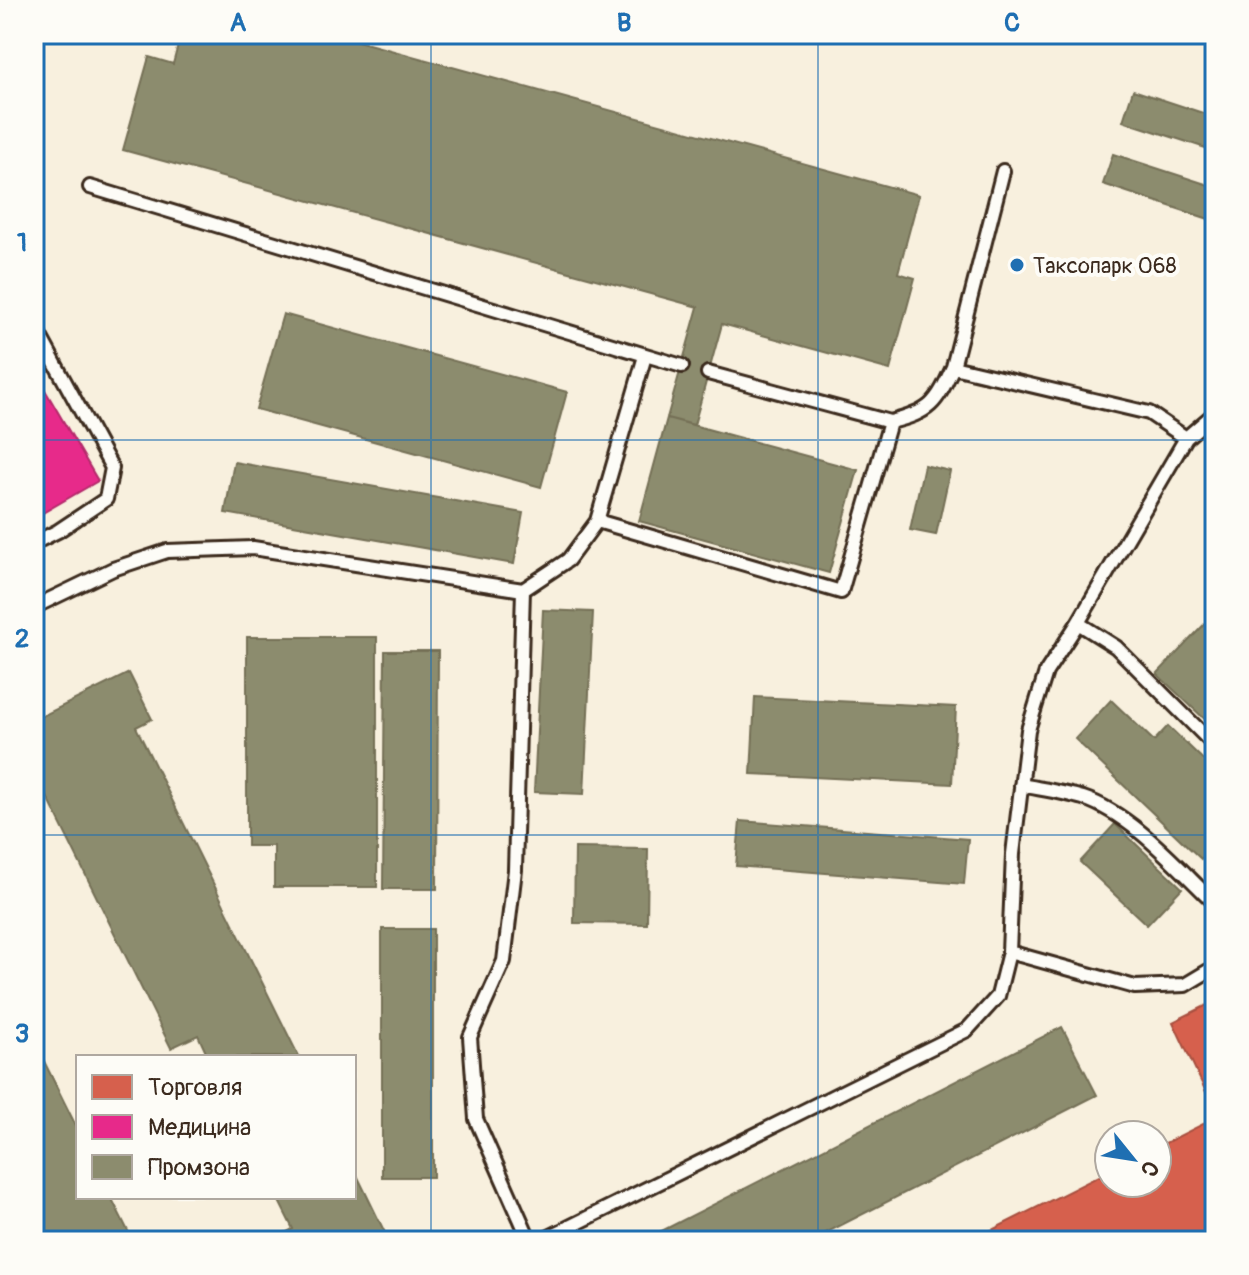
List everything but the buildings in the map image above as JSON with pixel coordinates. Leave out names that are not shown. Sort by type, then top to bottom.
[{"type":"lane","points":[[708,373],[890,422],[918,415],[940,396],[953,367],[1003,171]]},
{"type":"lane","points":[[90,187],[682,366]]},
{"type":"lane","points":[[34,325],[112,468],[106,499],[34,543]]},
{"type":"lane","points":[[34,607],[113,569],[167,551],[253,548],[523,590],[568,560],[597,521],[645,356]]},
{"type":"lane","points":[[953,367],[1149,413],[1186,438]]},
{"type":"lane","points":[[541,1241],[967,1030],[998,996],[1009,952],[1013,854],[1028,730],[1046,672],[1186,438],[1215,413]]},
{"type":"lane","points":[[597,521],[841,592],[890,422]]},
{"type":"lane","points":[[523,590],[515,870],[504,961],[470,1037],[476,1119],[530,1241]]},
{"type":"lane","points":[[1078,623],[1116,647],[1215,746]]},
{"type":"lane","points":[[1021,785],[1085,799],[1112,813],[1140,832],[1215,903]]},
{"type":"lane","points":[[1009,952],[1135,987],[1185,985],[1215,967]]},
{"type":"shaded area","points":[[34,34],[1215,34],[1215,1241],[34,1241]]},
{"type":"place","name":"Таксопарк 068","points":[[1017,265]]}]
